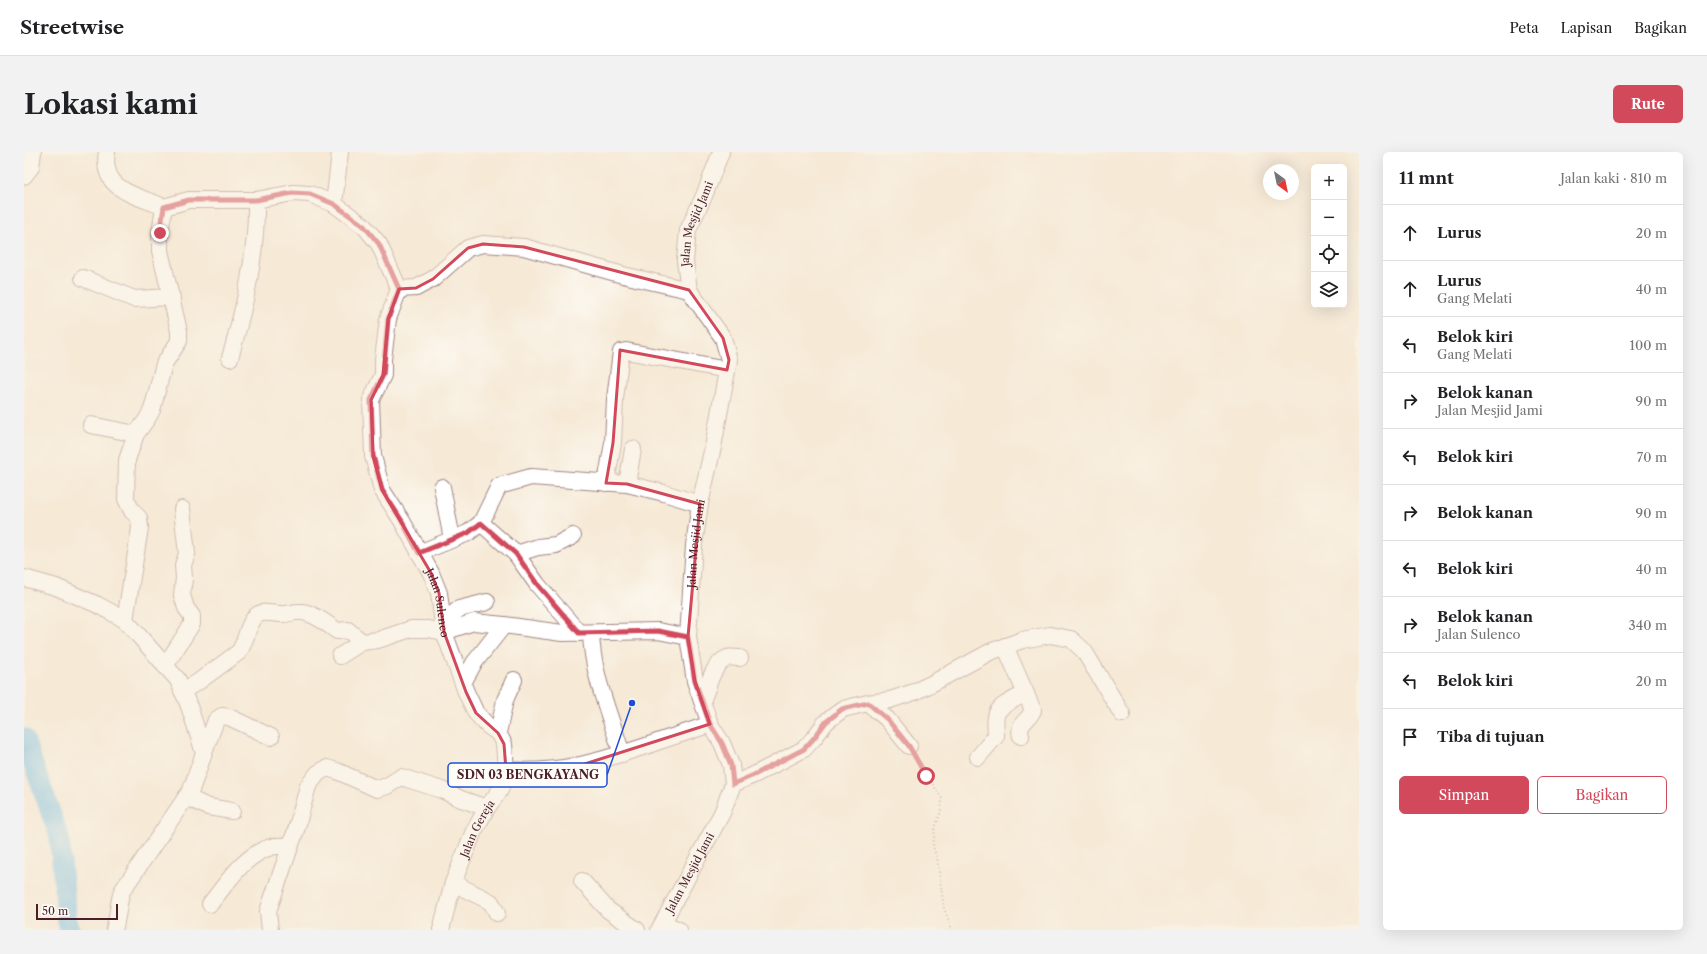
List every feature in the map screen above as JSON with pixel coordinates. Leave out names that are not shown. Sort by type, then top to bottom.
[{"type":"street","points":[[24,176],[31,167],[33,152]]},
{"type":"street","points":[[107,152],[105,163],[107,173],[112,182],[122,190],[164,207],[189,200],[256,200],[292,193],[310,194],[334,204],[364,226],[379,244],[399,289],[416,288],[433,279],[468,248],[483,244],[524,247],[623,275],[689,290]]},
{"type":"street","points":[[334,204],[340,152]]},
{"type":"street","name":"Jalan Mesjid Jami","points":[[661,926],[722,813],[733,784],[731,765],[722,743],[710,724],[695,681],[688,637],[694,545],[700,504],[713,447],[729,360],[722,338],[689,290],[685,261],[688,230],[704,196],[721,152]]},
{"type":"street","points":[[230,358],[248,293],[257,228],[256,200]]},
{"type":"street","points":[[125,620],[140,528],[139,518],[132,511],[126,499],[127,460],[136,434],[152,410],[164,364],[179,341],[179,331],[174,313],[172,297],[160,252],[160,233],[164,207]]},
{"type":"street","points":[[83,278],[134,299],[172,297]]},
{"type":"street","name":"Jalan Sulenco","points":[[399,289],[388,319],[383,375],[371,400],[373,456],[382,490],[402,521],[431,573],[440,593],[444,627],[463,683],[476,713],[488,726],[498,733]]},
{"type":"street","points":[[606,484],[613,443],[615,399],[620,352],[626,351],[727,370]]},
{"type":"street","points":[[91,425],[136,434]]},
{"type":"street","points":[[627,484],[633,449]]},
{"type":"street","points":[[419,553],[468,533],[481,523],[498,486],[531,477],[606,484],[627,484],[700,504]]},
{"type":"street","points":[[442,487],[452,539]]},
{"type":"street","points":[[165,666],[192,624],[192,616],[186,608],[182,595],[184,578],[183,565],[187,554],[182,509]]},
{"type":"street","points":[[481,523],[516,554],[537,584],[585,633],[591,647],[599,681],[622,754]]},
{"type":"street","points":[[516,554],[538,547],[556,545],[573,536]]},
{"type":"street","points":[[24,578],[56,587],[98,605],[125,620],[178,680],[189,706],[204,753]]},
{"type":"street","points":[[444,627],[459,608],[487,602]]},
{"type":"street","points":[[182,690],[198,682],[239,652],[256,616],[263,612],[283,614],[303,612],[331,626],[337,631],[348,630],[362,642]]},
{"type":"street","points":[[340,656],[362,642],[378,640],[411,629],[428,629],[474,622],[562,633],[658,631],[688,637]]},
{"type":"street","points":[[463,683],[474,663],[504,625]]},
{"type":"street","points":[[733,784],[754,775],[804,749],[826,722],[842,709],[890,700],[914,692],[990,652],[1022,640],[1050,635],[1071,639],[1084,651],[1122,714]]},
{"type":"street","points":[[1005,646],[1033,710],[1031,716],[1021,723],[1019,731],[1021,736]]},
{"type":"street","points":[[702,701],[709,685],[712,672],[728,658],[740,658]]},
{"type":"street","points":[[514,680],[505,700],[498,733],[504,744],[506,770],[546,771],[572,768],[622,754],[710,724]]},
{"type":"street","points":[[978,757],[996,736],[997,711],[1026,693]]},
{"type":"street","points":[[868,703],[887,719],[909,746]]},
{"type":"street","points":[[114,930],[119,916],[119,903],[125,886],[193,785],[216,720],[222,716],[229,718],[271,737]]},
{"type":"street","points":[[270,930],[268,911],[308,786],[318,772],[327,768],[377,789],[387,786],[401,777],[442,790],[461,799],[487,808]]},
{"type":"street","name":"Jalan Gereja","points":[[441,930],[453,883],[474,831],[487,808],[500,790],[506,770]]},
{"type":"street","points":[[186,797],[208,807],[232,811]]},
{"type":"street","points":[[210,904],[238,869],[258,852],[273,846],[290,846]]},
{"type":"street","points":[[582,881],[608,910],[637,930]]},
{"type":"street","points":[[453,883],[491,902],[497,913]]},
{"type":"street","points":[[661,926],[679,930]]},
{"type":"path","points":[[909,746],[926,776],[937,789],[942,799],[941,811],[935,828],[933,847],[937,858],[944,908],[952,930]]},
{"type":"highlighted area","points":[[483,244],[524,247],[689,290],[723,338],[729,360],[727,370],[620,350],[613,443],[606,483],[627,484],[700,504],[688,637],[695,681],[710,724],[572,768],[506,770],[504,744],[498,733],[476,713],[466,692],[444,632],[439,593],[431,573],[382,490],[373,456],[371,400],[383,375],[388,319],[399,289],[416,288],[433,279],[468,248]]},
{"type":"waterway","points":[[24,738],[59,836],[67,919],[70,930]]},
{"type":"place","name":"SDN 03 BENGKAYANG","points":[[632,703]]},
{"type":"route","points":[[160,233],[164,207],[189,200],[256,200],[292,193],[310,194],[334,204],[348,213],[364,226],[379,244],[399,289],[388,319],[383,359],[383,375],[371,400],[373,456],[382,490],[402,521],[419,553],[468,533],[481,523],[516,554],[537,584],[579,633],[658,631],[688,637],[695,681],[710,724],[722,743],[731,765],[733,784],[754,775],[804,749],[826,722],[842,709],[868,703],[887,719],[909,746],[926,776]]}]
